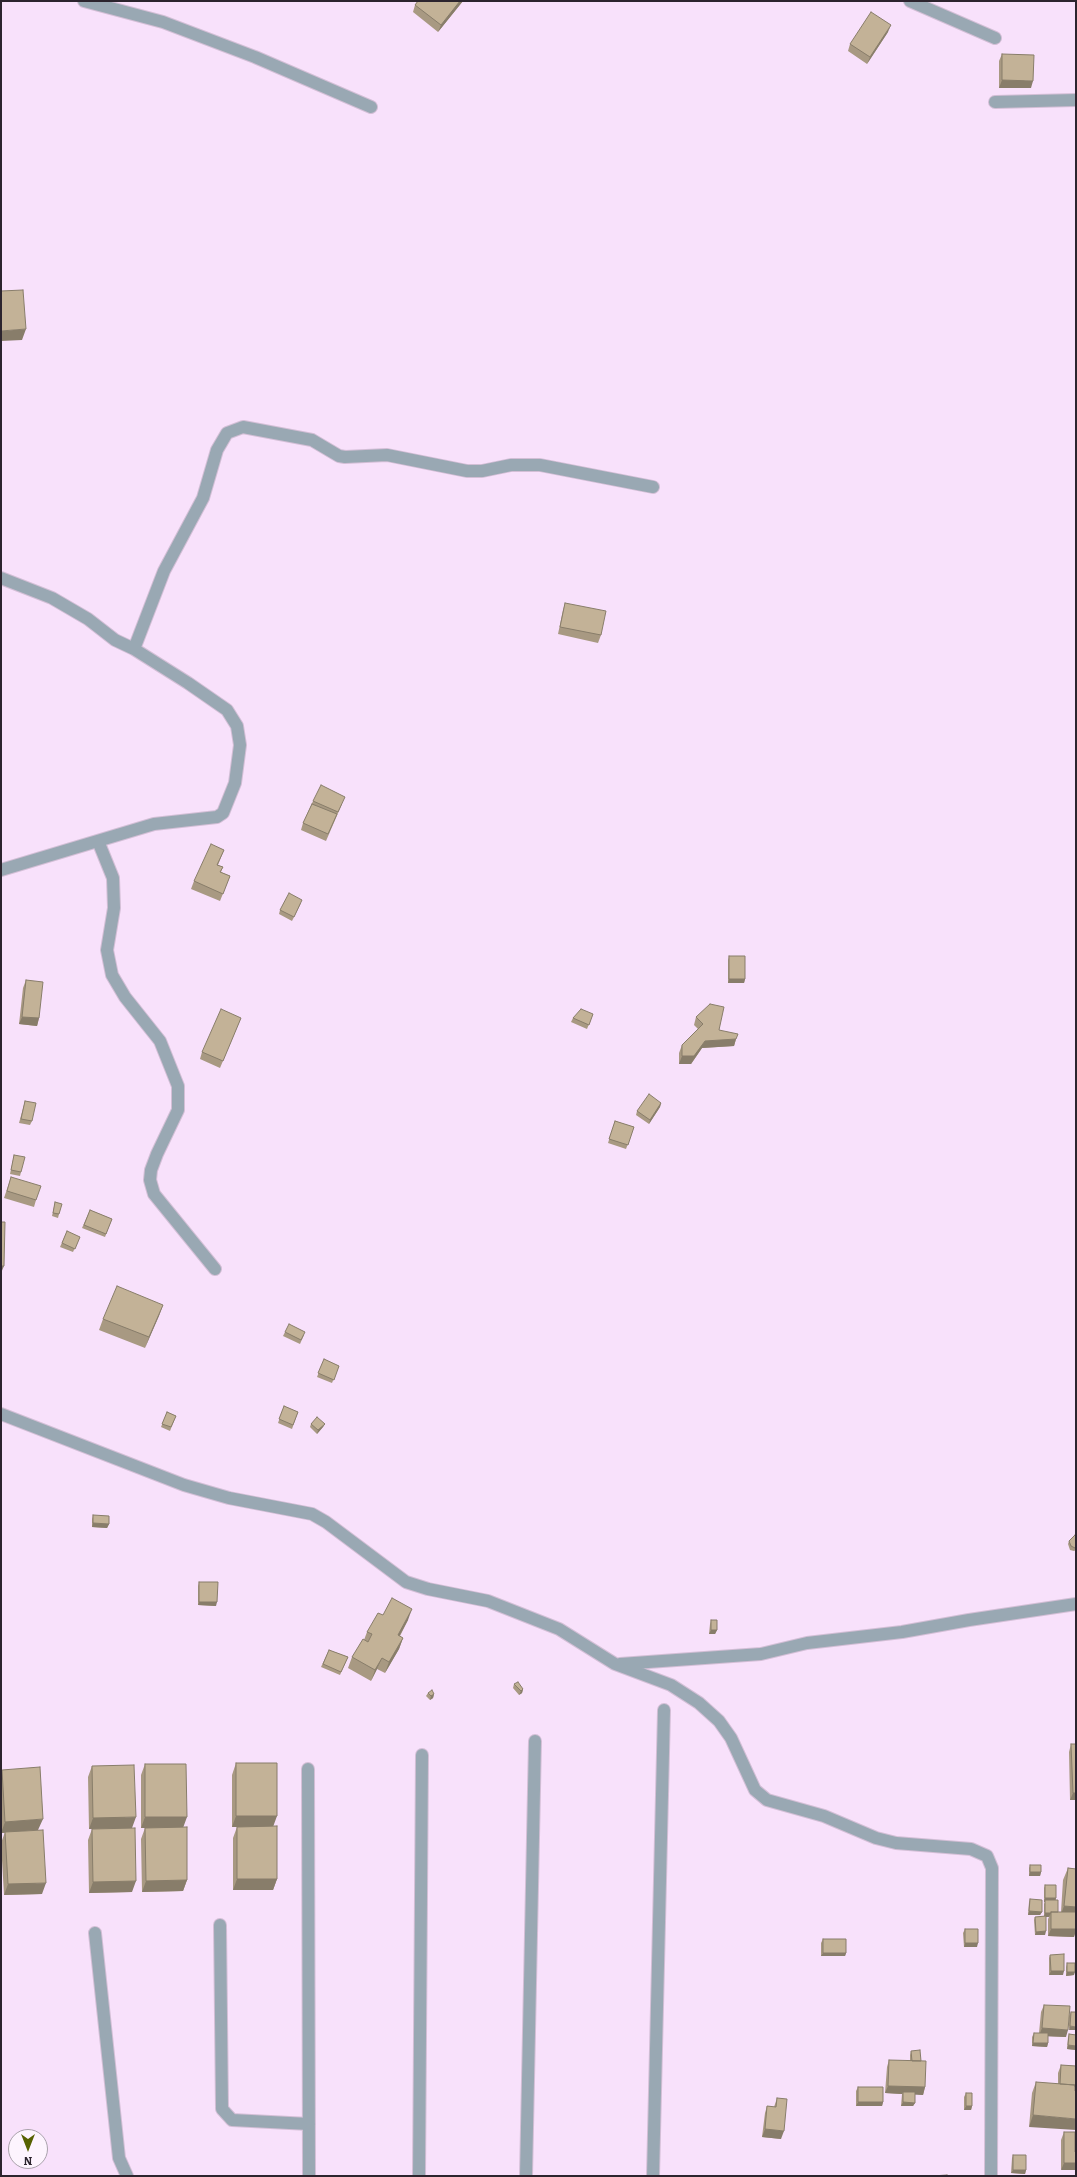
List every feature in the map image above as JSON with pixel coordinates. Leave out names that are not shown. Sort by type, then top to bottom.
[{"type":"street","points":[[84,1],[163,22],[255,57],[371,107]]},
{"type":"street","points":[[910,1],[995,38]]},
{"type":"street","points":[[996,102],[1076,100]]},
{"type":"street","points":[[134,649],[164,571],[203,498],[217,450],[228,433],[243,427],[312,440],[339,456],[345,457],[387,455],[467,471],[482,471],[511,465],[540,466],[653,486]]},
{"type":"street","points":[[1,578],[52,598],[88,619],[115,640],[134,649],[227,710],[237,726],[240,745],[239,764],[235,783],[223,813],[217,816],[154,824],[1,870]]},
{"type":"street","points":[[98,841],[112,878],[114,908],[107,950],[112,975],[125,997],[160,1040],[178,1086],[178,1110],[157,1154],[151,1170],[150,1180],[154,1194],[215,1269]]},
{"type":"street","points":[[1,1414],[184,1485],[229,1498],[312,1514],[326,1522],[406,1582],[428,1589],[488,1601],[559,1629],[615,1664],[672,1686],[699,1703],[719,1721],[731,1738],[755,1790],[767,1800],[824,1816],[876,1838],[896,1844],[971,1849],[986,1856],[992,1868],[991,2176]]},
{"type":"street","points":[[615,1664],[761,1654],[807,1643],[902,1632],[969,1620],[1076,1604]]},
{"type":"street","points":[[653,2176],[664,1710]]},
{"type":"street","points":[[526,2176],[536,1741]]},
{"type":"street","points":[[419,2176],[422,1755]]},
{"type":"street","points":[[308,1769],[309,2176]]},
{"type":"street","points":[[220,1924],[222,2109],[232,2120],[309,2124]]},
{"type":"street","points":[[95,1933],[119,2158],[127,2176]]},
{"type":"building","points":[[418,1],[460,1],[441,25],[415,5]]},
{"type":"building","points":[[871,12],[891,25],[870,57],[850,44]]},
{"type":"building","points":[[1002,54],[1034,55],[1033,81],[1002,80]]},
{"type":"building","points":[[23,290],[26,329],[1,331],[1,291]]},
{"type":"building","points":[[565,603],[606,611],[601,635],[560,627]]},
{"type":"building","points":[[321,785],[345,797],[338,812],[313,801]]},
{"type":"building","points":[[312,804],[337,814],[328,834],[303,823]]},
{"type":"building","points":[[211,844],[224,850],[217,865],[223,867],[220,872],[230,876],[223,894],[194,881]]},
{"type":"building","points":[[289,893],[302,900],[294,917],[280,910]]},
{"type":"building","points":[[729,956],[745,956],[745,979],[729,979]]},
{"type":"building","points":[[26,980],[43,982],[39,1018],[22,1017]]},
{"type":"building","points":[[710,1004],[724,1007],[719,1030],[738,1034],[736,1039],[705,1041],[694,1056],[682,1056],[682,1045],[703,1024],[696,1017]]},
{"type":"building","points":[[221,1009],[241,1018],[223,1061],[202,1052]]},
{"type":"building","points":[[581,1009],[593,1014],[589,1025],[573,1018]]},
{"type":"building","points":[[649,1094],[661,1103],[650,1120],[637,1111]]},
{"type":"building","points":[[25,1101],[36,1103],[32,1121],[21,1119]]},
{"type":"building","points":[[615,1121],[634,1127],[628,1145],[609,1139]]},
{"type":"building","points":[[14,1155],[25,1157],[21,1172],[11,1170]]},
{"type":"building","points":[[11,1177],[41,1186],[36,1200],[7,1191]]},
{"type":"building","points":[[55,1202],[62,1204],[59,1214],[53,1213]]},
{"type":"building","points":[[90,1210],[112,1219],[106,1234],[84,1225]]},
{"type":"building","points":[[1,1222],[5,1222],[4,1266],[1,1266]]},
{"type":"building","points":[[67,1231],[80,1237],[75,1249],[62,1243]]},
{"type":"building","points":[[117,1286],[163,1305],[149,1337],[103,1319]]},
{"type":"building","points":[[289,1324],[305,1332],[301,1340],[285,1332]]},
{"type":"building","points":[[324,1359],[339,1366],[334,1380],[318,1373]]},
{"type":"building","points":[[284,1406],[298,1412],[293,1425],[279,1419]]},
{"type":"building","points":[[167,1412],[176,1416],[171,1427],[162,1424]]},
{"type":"building","points":[[317,1417],[325,1424],[318,1430],[311,1424]]},
{"type":"building","points":[[93,1515],[109,1516],[109,1524],[93,1523]]},
{"type":"building","points":[[1075,1535],[1075,1548],[1071,1546],[1069,1541]]},
{"type":"building","points":[[199,1582],[218,1582],[217,1602],[199,1602]]},
{"type":"building","points":[[392,1598],[412,1609],[398,1635],[403,1638],[389,1662],[382,1658],[375,1670],[352,1657],[363,1639],[368,1642],[372,1634],[367,1632],[378,1613],[383,1615]]},
{"type":"building","points":[[711,1620],[717,1620],[717,1630],[711,1630]]},
{"type":"building","points":[[329,1650],[348,1657],[341,1672],[323,1664]]},
{"type":"building","points":[[518,1682],[523,1689],[521,1691],[514,1684]]},
{"type":"building","points":[[432,1690],[434,1694],[431,1696],[428,1693]]},
{"type":"building","points":[[1071,1744],[1076,1744],[1076,1793],[1073,1793]]},
{"type":"building","points":[[236,1763],[277,1763],[277,1816],[236,1816]]},
{"type":"building","points":[[145,1764],[186,1764],[187,1817],[145,1817]]},
{"type":"building","points":[[134,1765],[136,1817],[93,1818],[92,1766]]},
{"type":"building","points":[[40,1767],[43,1819],[5,1822],[2,1770]]},
{"type":"building","points":[[277,1826],[277,1879],[237,1879],[237,1827]]},
{"type":"building","points":[[187,1827],[187,1880],[146,1881],[145,1828]]},
{"type":"building","points":[[135,1828],[136,1881],[93,1882],[92,1829]]},
{"type":"building","points":[[43,1830],[46,1883],[8,1884],[5,1832]]},
{"type":"building","points":[[1030,1865],[1041,1865],[1041,1872],[1030,1872]]},
{"type":"building","points":[[1068,1868],[1076,1869],[1076,1907],[1064,1906]]},
{"type":"building","points":[[1045,1885],[1056,1885],[1056,1898],[1045,1898]]},
{"type":"building","points":[[1030,1899],[1042,1900],[1042,1912],[1029,1911]]},
{"type":"building","points":[[1045,1900],[1058,1900],[1058,1912],[1045,1913]]},
{"type":"building","points":[[1051,1912],[1076,1912],[1076,1929],[1051,1929]]},
{"type":"building","points":[[1046,1916],[1046,1931],[1036,1932],[1035,1917]]},
{"type":"building","points":[[965,1929],[978,1929],[978,1943],[965,1943]]},
{"type":"building","points":[[823,1939],[846,1939],[846,1953],[823,1953]]},
{"type":"building","points":[[1064,1954],[1064,1971],[1051,1971],[1050,1955]]},
{"type":"building","points":[[1067,1963],[1075,1963],[1075,1972],[1067,1972]]},
{"type":"building","points":[[1044,2005],[1070,2006],[1068,2030],[1042,2028]]},
{"type":"building","points":[[1071,2012],[1076,2012],[1076,2027],[1070,2026]]},
{"type":"building","points":[[1034,2033],[1048,2033],[1048,2043],[1033,2043]]},
{"type":"building","points":[[1069,2034],[1076,2035],[1076,2046],[1068,2045]]},
{"type":"building","points":[[920,2050],[921,2061],[912,2061],[911,2051]]},
{"type":"building","points":[[889,2060],[926,2061],[925,2087],[888,2086]]},
{"type":"building","points":[[1061,2065],[1076,2066],[1076,2087],[1075,2085],[1060,2084]]},
{"type":"building","points":[[1036,2082],[1075,2085],[1076,2119],[1033,2115]]},
{"type":"building","points":[[858,2087],[883,2087],[883,2102],[858,2102]]},
{"type":"building","points":[[903,2092],[915,2092],[915,2103],[903,2102]]},
{"type":"building","points":[[966,2093],[972,2093],[972,2106],[966,2106]]},
{"type":"building","points":[[777,2098],[787,2099],[784,2131],[765,2129],[767,2106],[776,2107]]},
{"type":"building","points":[[1064,2132],[1075,2132],[1076,2163],[1064,2163]]},
{"type":"building","points":[[1013,2155],[1026,2155],[1026,2170],[1013,2170]]}]
